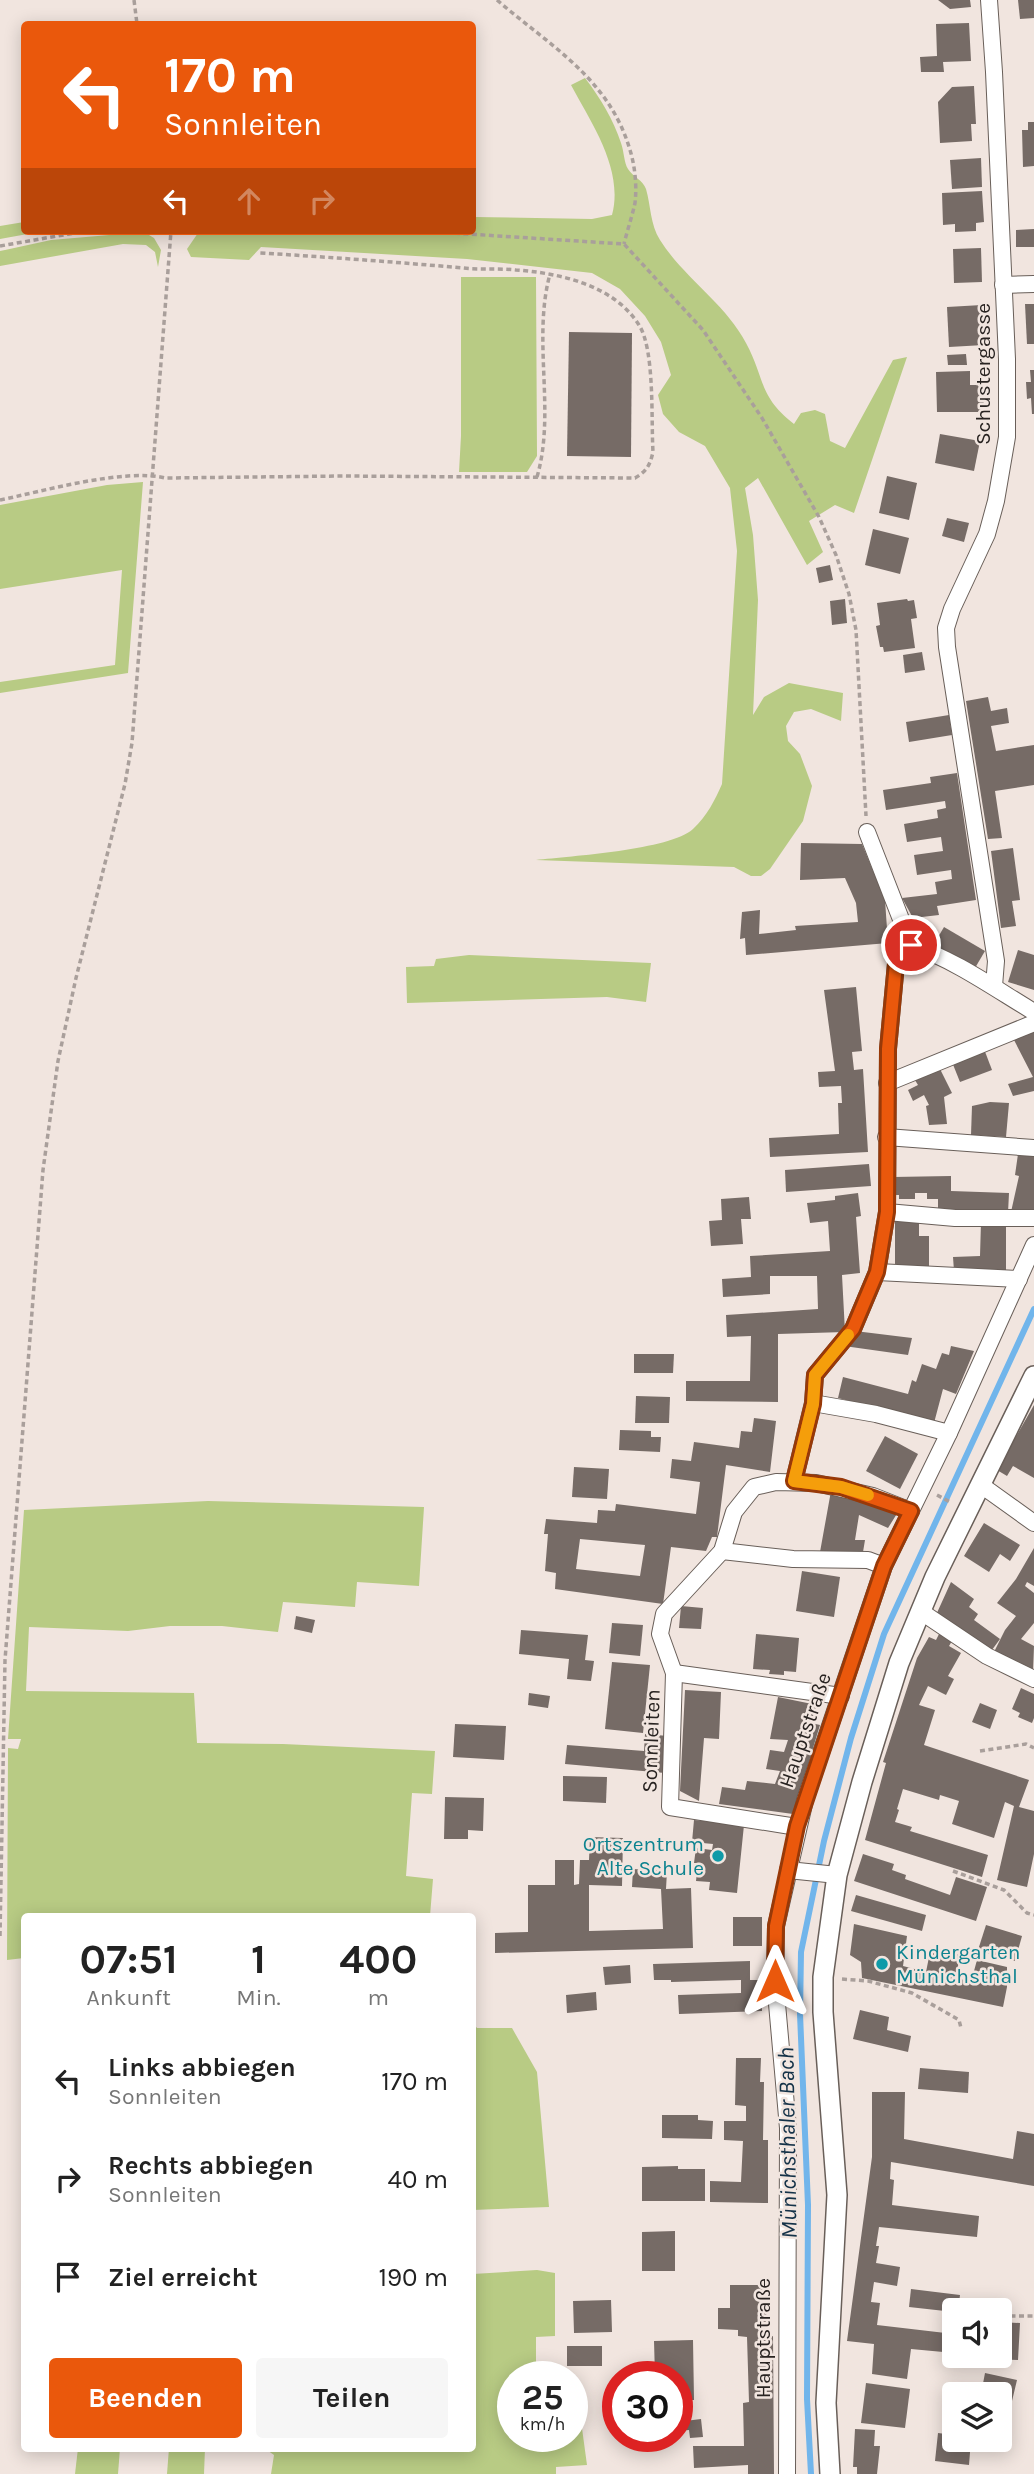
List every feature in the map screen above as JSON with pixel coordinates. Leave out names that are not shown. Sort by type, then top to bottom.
[{"type":"street","name":"Schustergasse","points":[[989,0],[1007,359],[1007,437],[987,534],[960,587],[946,628],[996,961],[994,986]]},
{"type":"street","points":[[1003,285],[1034,284]]},
{"type":"street","points":[[867,832],[911,945]]},
{"type":"street","points":[[794,1481],[813,1404],[815,1375],[853,1329],[877,1272],[887,1212],[887,1083],[891,995],[897,953],[911,945],[927,950],[994,986],[1034,1012]]},
{"type":"street","points":[[887,1083],[1034,1023]]},
{"type":"street","points":[[886,1137],[1034,1148]]},
{"type":"street","points":[[887,1212],[955,1218],[1034,1218]]},
{"type":"street","name":"Hauptstraße","points":[[787,2474],[788,2128],[779,2038],[776,1926],[795,1870],[797,1826],[884,1566],[949,1433],[1034,1244]]},
{"type":"street","points":[[877,1272],[1019,1279]]},
{"type":"street","points":[[830,2474],[826,2403],[837,2195],[823,2012],[823,1977],[833,1875],[884,1707],[920,1611],[1034,1376]]},
{"type":"street","points":[[813,1404],[876,1414],[949,1433]]},
{"type":"street","name":"Sonnleiten","points":[[797,1826],[670,1807],[674,1673],[660,1634],[664,1614],[722,1551],[734,1512],[754,1487],[794,1481],[841,1487],[911,1511]]},
{"type":"street","points":[[981,1485],[1034,1523]]},
{"type":"street","points":[[722,1551],[793,1559],[868,1560],[884,1566]]},
{"type":"street","points":[[920,1611],[987,1656],[1034,1679]]},
{"type":"street","name":"Sonnleiten","points":[[674,1673],[841,1696]]},
{"type":"street","points":[[795,1870],[833,1875]]},
{"type":"path","points":[[134,0],[137,21]]},
{"type":"path","points":[[497,0],[570,59],[598,87],[623,127],[634,163],[635,200],[624,244]]},
{"type":"path","points":[[0,246],[63,235]]},
{"type":"path","points":[[0,1936],[5,1660],[43,1170],[58,1060],[130,757],[139,671],[171,235]]},
{"type":"path","points":[[476,235],[624,244],[703,330],[762,418],[819,517],[849,594],[856,630],[867,832]]},
{"type":"path","points":[[0,500],[129,475],[165,478],[635,478],[645,473],[653,452],[648,351],[639,326],[621,305],[598,290],[551,274],[260,253]]},
{"type":"path","points":[[537,477],[541,463],[543,432],[544,297],[551,274]]},
{"type":"path","points":[[933,1493],[958,1506]]},
{"type":"path","points":[[980,1751],[1026,1744],[1034,1748]]},
{"type":"path","points":[[953,1871],[1004,1890],[1027,1913],[1034,1915]]},
{"type":"path","points":[[845,1979],[868,1981],[912,1993],[959,2020],[961,2028]]},
{"type":"path","points":[[1012,2316],[1034,2316]]},
{"type":"green space","points":[[585,78],[601,101],[621,143],[628,169],[645,186],[654,228],[660,240],[727,315],[746,343],[768,395],[782,414],[794,424],[801,413],[815,410],[825,414],[830,441],[845,448],[893,360],[907,357],[854,513],[835,505],[809,521],[823,552],[807,565],[758,478],[745,488],[753,535],[758,600],[753,715],[764,697],[789,683],[843,693],[841,721],[811,709],[794,712],[786,726],[788,741],[800,754],[812,786],[803,821],[770,869],[761,876],[751,876],[734,867],[536,860],[619,851],[681,836],[693,829],[702,819],[722,784],[737,551],[730,488],[705,446],[679,432],[663,414],[658,395],[671,375],[661,342],[645,316],[620,289],[592,273],[467,259],[261,247],[249,260],[191,257],[187,249],[197,235],[476,235],[476,217],[592,219],[612,215],[615,198],[610,164],[571,85]]},
{"type":"green space","points":[[21,222],[22,235],[0,239],[0,226]]},
{"type":"green space","points":[[149,235],[161,250],[158,267],[155,252],[146,245],[123,244],[0,266],[0,251],[51,240]]},
{"type":"green space","points":[[461,277],[536,277],[537,456],[527,472],[459,472]]},
{"type":"green space","points":[[143,482],[128,673],[0,693],[0,682],[115,665],[122,570],[0,589],[0,505],[107,485]]},
{"type":"green space","points":[[469,955],[651,963],[646,1002],[607,997],[407,1003],[406,967],[434,966],[436,959]]},
{"type":"green space","points":[[208,1501],[424,1507],[419,1586],[357,1582],[355,1607],[283,1602],[278,1632],[222,1626],[170,1626],[128,1631],[29,1627],[26,1691],[194,1693],[197,1743],[435,1751],[432,1794],[412,1793],[406,1876],[433,1879],[430,1913],[21,1913],[21,1958],[7,1960],[8,1748],[18,1749],[21,1739],[8,1739],[24,1510]]},
{"type":"green space","points":[[476,2027],[512,2028],[537,2072],[549,2207],[476,2210]]},
{"type":"green space","points":[[537,2270],[555,2273],[555,2336],[536,2337],[536,2361],[497,2361],[497,2452],[585,2452],[587,2465],[556,2467],[556,2474],[271,2474],[274,2455],[270,2452],[476,2452],[476,2274]]},
{"type":"green space","points":[[78,2452],[120,2452],[118,2474],[75,2474]]},
{"type":"green space","points":[[169,2452],[205,2452],[204,2474],[167,2474]]},
{"type":"building","points":[[938,0],[970,0],[971,7],[950,9]]},
{"type":"building","points":[[1018,0],[1034,0],[1034,18],[1020,19]]},
{"type":"building","points":[[969,23],[971,61],[943,62],[944,72],[921,72],[920,57],[937,56],[936,24]]},
{"type":"building","points":[[974,86],[976,124],[971,124],[972,141],[940,143],[938,102],[952,87]]},
{"type":"building","points":[[1028,122],[1034,122],[1034,166],[1023,167],[1022,130],[1028,130]]},
{"type":"building","points":[[981,158],[982,187],[952,189],[950,160]]},
{"type":"building","points":[[982,191],[984,222],[976,223],[976,231],[955,232],[955,224],[943,225],[942,193]]},
{"type":"building","points":[[1034,229],[1034,247],[1016,247],[1016,230]]},
{"type":"building","points":[[981,248],[982,282],[954,283],[953,249]]},
{"type":"building","points":[[1025,304],[1034,304],[1034,344],[1027,344]]},
{"type":"building","points":[[982,305],[984,345],[949,347],[947,307]]},
{"type":"building","points":[[569,332],[632,333],[631,457],[567,456]]},
{"type":"building","points":[[966,354],[967,365],[948,365],[947,355]]},
{"type":"building","points":[[1030,370],[1034,370],[1034,414],[1031,398],[1027,399],[1026,382],[1031,382]]},
{"type":"building","points":[[970,371],[970,385],[983,385],[984,412],[937,412],[936,372]]},
{"type":"building","points":[[940,434],[980,441],[974,471],[935,463]]},
{"type":"building","points":[[887,476],[917,483],[909,520],[879,513]]},
{"type":"building","points":[[947,518],[969,523],[964,542],[942,536]]},
{"type":"building","points":[[873,529],[909,538],[900,574],[865,565]]},
{"type":"building","points":[[830,565],[833,580],[819,583],[816,568]]},
{"type":"building","points":[[845,599],[847,623],[832,625],[830,601]]},
{"type":"building","points":[[914,600],[917,618],[911,619],[915,648],[884,652],[883,647],[880,647],[876,626],[880,625],[877,603]]},
{"type":"building","points":[[922,652],[925,670],[905,673],[903,655]]},
{"type":"building","points":[[988,697],[991,711],[1007,708],[1009,723],[991,726],[996,751],[1034,745],[1034,785],[995,791],[1002,838],[988,839],[966,701]]},
{"type":"building","points":[[949,715],[952,735],[909,742],[906,722]]},
{"type":"building","points":[[957,773],[976,900],[937,906],[939,915],[913,918],[902,898],[937,894],[935,882],[952,879],[951,870],[917,875],[914,855],[943,851],[941,837],[907,842],[904,824],[938,818],[937,810],[946,808],[945,801],[886,810],[883,790],[931,783],[930,777]]},
{"type":"building","points":[[801,843],[862,844],[885,900],[888,943],[746,955],[745,938],[740,939],[742,912],[760,910],[759,934],[796,930],[795,926],[858,922],[856,903],[845,878],[800,880]]},
{"type":"building","points":[[1013,848],[1020,900],[1012,901],[1016,926],[1001,928],[991,851]]},
{"type":"building","points":[[944,927],[985,951],[975,968],[934,944]]},
{"type":"building","points":[[1018,950],[1034,955],[1034,990],[1008,982]]},
{"type":"building","points":[[856,987],[862,1051],[852,1052],[854,1070],[863,1069],[868,1152],[770,1157],[769,1138],[839,1134],[838,1103],[842,1103],[841,1086],[819,1087],[818,1072],[835,1071],[824,990]]},
{"type":"building","points":[[1034,1031],[1034,1091],[1013,1096],[1008,1084],[1033,1077],[1014,1040]]},
{"type":"building","points":[[984,1049],[992,1070],[960,1082],[952,1062]]},
{"type":"building","points":[[938,1065],[952,1093],[944,1097],[947,1124],[929,1125],[926,1106],[929,1105],[924,1095],[913,1101],[908,1090],[918,1085],[913,1077]]},
{"type":"building","points":[[990,1102],[1009,1103],[1006,1137],[971,1135],[972,1106]]},
{"type":"building","points":[[1018,1154],[1034,1155],[1034,1211],[1011,1212],[1019,1176],[1015,1175]]},
{"type":"building","points":[[869,1164],[871,1186],[786,1192],[785,1170]]},
{"type":"building","points":[[951,1176],[951,1191],[1009,1193],[1008,1213],[938,1211],[938,1199],[927,1199],[927,1193],[915,1193],[915,1199],[899,1199],[899,1195],[893,1195],[893,1177]]},
{"type":"building","points":[[858,1193],[861,1216],[856,1217],[860,1273],[842,1275],[845,1332],[778,1334],[778,1402],[686,1401],[686,1381],[750,1381],[751,1336],[727,1337],[726,1315],[818,1309],[817,1276],[770,1276],[770,1294],[723,1297],[722,1279],[751,1277],[750,1256],[830,1251],[828,1221],[810,1223],[807,1203],[835,1200],[835,1196]]},
{"type":"building","points":[[749,1197],[751,1219],[741,1219],[743,1244],[711,1246],[709,1221],[722,1220],[721,1199]]},
{"type":"building","points":[[895,1219],[919,1219],[919,1236],[929,1236],[929,1270],[895,1270]]},
{"type":"building","points":[[981,1222],[1006,1225],[1006,1271],[954,1271],[953,1257],[980,1256]]},
{"type":"building","points":[[855,1331],[912,1338],[908,1355],[844,1346]]},
{"type":"building","points":[[951,1346],[974,1351],[956,1394],[943,1389],[934,1423],[838,1398],[843,1377],[908,1394],[912,1380],[916,1382],[922,1364],[936,1369],[942,1353],[949,1355]]},
{"type":"building","points":[[634,1354],[674,1354],[673,1373],[634,1373]]},
{"type":"building","points":[[636,1396],[670,1397],[669,1423],[635,1423]]},
{"type":"building","points":[[1034,1405],[1034,1478],[1013,1466],[1007,1476],[997,1470]]},
{"type":"building","points":[[754,1418],[776,1421],[770,1472],[726,1465],[717,1537],[712,1537],[706,1551],[671,1547],[663,1604],[555,1589],[556,1573],[545,1571],[548,1534],[544,1534],[546,1519],[597,1523],[598,1510],[615,1511],[616,1504],[696,1514],[700,1482],[670,1478],[672,1459],[691,1461],[694,1442],[739,1448],[741,1431],[752,1432]],"holes":[[[580,1539],[645,1545],[640,1576],[576,1569]]]},
{"type":"building","points":[[620,1430],[651,1431],[651,1437],[661,1437],[660,1452],[619,1450]]},
{"type":"building","points":[[885,1436],[918,1454],[900,1489],[866,1471]]},
{"type":"building","points":[[574,1467],[609,1469],[607,1499],[572,1497]]},
{"type":"building","points":[[831,1491],[898,1512],[888,1528],[859,1515],[855,1540],[865,1540],[863,1552],[820,1552]]},
{"type":"building","points":[[984,1523],[1020,1545],[1010,1561],[1000,1554],[989,1572],[964,1556]]},
{"type":"building","points":[[1034,1548],[1034,1586],[1027,1582],[1025,1586],[1034,1593],[1034,1623],[1021,1639],[1034,1646],[1033,1672],[994,1652],[1016,1616],[997,1603],[1016,1579]]},
{"type":"building","points":[[802,1571],[840,1577],[834,1617],[796,1611]]},
{"type":"building","points":[[951,1582],[974,1599],[969,1607],[978,1614],[974,1620],[1000,1639],[989,1654],[936,1615]]},
{"type":"building","points":[[681,1606],[703,1608],[701,1629],[679,1628]]},
{"type":"building","points":[[296,1616],[315,1620],[312,1633],[294,1629]]},
{"type":"building","points":[[612,1623],[643,1625],[640,1656],[609,1653]]},
{"type":"building","points":[[521,1630],[588,1635],[585,1660],[594,1661],[591,1681],[567,1679],[569,1659],[519,1654]]},
{"type":"building","points":[[756,1634],[799,1638],[796,1672],[784,1671],[784,1675],[769,1674],[770,1670],[753,1669]]},
{"type":"building","points":[[939,1634],[952,1641],[949,1646],[961,1653],[948,1676],[954,1679],[946,1695],[928,1686],[919,1705],[935,1710],[924,1745],[1029,1780],[1019,1807],[1034,1811],[1034,1854],[1027,1887],[997,1880],[1014,1806],[1005,1802],[994,1838],[952,1824],[959,1801],[940,1795],[939,1800],[903,1789],[895,1822],[912,1827],[910,1831],[988,1855],[982,1877],[865,1840],[886,1763],[883,1762],[917,1658],[929,1637],[936,1640]]},
{"type":"building","points":[[612,1662],[650,1665],[643,1733],[605,1729]]},
{"type":"building","points":[[1021,1688],[1034,1694],[1032,1723],[1018,1717],[1020,1713],[1012,1709]]},
{"type":"building","points":[[685,1690],[721,1692],[719,1739],[704,1738],[699,1801],[680,1791]]},
{"type":"building","points":[[529,1693],[550,1696],[548,1708],[528,1705]]},
{"type":"building","points":[[778,1697],[817,1705],[811,1723],[820,1725],[793,1814],[719,1804],[722,1787],[745,1790],[747,1781],[775,1784],[780,1771],[766,1769],[770,1750],[784,1752],[788,1740],[770,1739]]},
{"type":"building","points":[[980,1703],[997,1710],[990,1729],[972,1722]]},
{"type":"building","points":[[455,1724],[506,1726],[504,1760],[453,1757]]},
{"type":"building","points":[[645,1734],[668,1736],[665,1773],[565,1764],[567,1745],[644,1751]]},
{"type":"building","points":[[563,1776],[607,1777],[606,1803],[563,1801]]},
{"type":"building","points":[[445,1797],[484,1798],[483,1831],[468,1830],[468,1839],[444,1839]]},
{"type":"building","name":"Ortszentrum Alte Schule","points":[[694,1820],[744,1825],[737,1893],[709,1890],[710,1882],[696,1881],[696,1848],[712,1850],[713,1844],[692,1842]]},
{"type":"building","points":[[590,1837],[623,1838],[622,1886],[589,1885],[589,1931],[663,1929],[661,1889],[632,1887],[633,1869],[667,1871],[666,1889],[691,1888],[693,1948],[495,1953],[495,1933],[528,1932],[528,1885],[555,1885],[555,1860],[574,1860],[574,1885],[579,1884],[580,1860],[589,1860]]},
{"type":"building","points":[[863,1854],[894,1864],[892,1870],[906,1875],[905,1879],[950,1895],[956,1877],[987,1887],[976,1921],[854,1881]]},
{"type":"building","points":[[856,1895],[926,1915],[922,1931],[851,1911]]},
{"type":"building","points":[[733,1917],[762,1917],[762,1946],[733,1946]]},
{"type":"building","name":"Kindergarten Münichsthal","points":[[854,1924],[907,1936],[903,1966],[926,1972],[931,1947],[959,1955],[957,1978],[971,1982],[977,1960],[1007,1967],[1003,2007],[862,1978],[861,1962],[850,1955]]},
{"type":"building","points":[[986,1925],[1022,1936],[1015,1961],[978,1950]]},
{"type":"building","points":[[750,1961],[750,1980],[761,1980],[762,2011],[679,2014],[678,1995],[741,1993],[741,1980],[654,1980],[653,1964]]},
{"type":"building","points":[[630,1965],[631,1983],[605,1985],[603,1967]]},
{"type":"building","points":[[596,1992],[597,2010],[567,2013],[566,1995]]},
{"type":"building","points":[[860,2010],[889,2017],[887,2030],[911,2036],[908,2052],[853,2039]]},
{"type":"building","points":[[736,2058],[761,2058],[760,2082],[764,2082],[763,2140],[768,2140],[768,2203],[710,2202],[710,2181],[741,2182],[743,2141],[724,2140],[724,2121],[746,2121],[746,2106],[735,2105]]},
{"type":"building","points":[[920,2068],[969,2072],[968,2093],[918,2089]]},
{"type":"building","points":[[872,2092],[905,2092],[904,2139],[1013,2159],[1017,2131],[1034,2134],[1034,2186],[891,2162],[890,2179],[894,2180],[892,2205],[979,2216],[977,2237],[879,2227],[876,2263],[900,2267],[897,2286],[874,2282],[871,2302],[880,2303],[877,2325],[942,2333],[942,2352],[911,2349],[907,2379],[872,2374],[874,2344],[847,2341],[872,2157]]},
{"type":"building","points":[[662,2115],[698,2115],[698,2120],[713,2121],[712,2139],[662,2138]]},
{"type":"building","points":[[678,2166],[678,2169],[705,2169],[705,2201],[642,2201],[642,2167]]},
{"type":"building","points":[[675,2231],[675,2271],[642,2271],[642,2232]]},
{"type":"building","points":[[730,2285],[767,2285],[764,2337],[773,2336],[774,2474],[748,2474],[748,2465],[694,2468],[693,2446],[744,2446],[743,2403],[749,2402],[747,2337],[738,2336],[738,2330],[718,2329],[718,2308],[730,2308]]},
{"type":"building","points":[[911,2289],[960,2295],[960,2298],[942,2298],[942,2311],[909,2307]]},
{"type":"building","points":[[611,2300],[612,2332],[574,2333],[573,2301]]},
{"type":"building","points":[[1012,2323],[1020,2323],[1018,2360],[1012,2360]]},
{"type":"building","points":[[693,2340],[694,2400],[693,2361],[655,2361],[654,2341]]},
{"type":"building","points":[[567,2346],[602,2346],[602,2366],[588,2366],[588,2361],[567,2361]]},
{"type":"building","points":[[985,2373],[1017,2380],[1012,2401],[1012,2382],[983,2382]]},
{"type":"building","points":[[866,2383],[910,2389],[905,2428],[861,2423]]},
{"type":"building","points":[[701,2419],[703,2437],[693,2438],[693,2420]]},
{"type":"building","points":[[855,2429],[875,2430],[874,2446],[880,2446],[877,2474],[857,2474],[857,2467],[853,2467]]},
{"type":"building","points":[[938,2433],[942,2434],[942,2452],[970,2452],[969,2465],[935,2461]]},
{"type":"waterway","name":"Münichsthaler Bach","points":[[811,2474],[807,2399],[808,2205],[800,2014],[801,1952],[824,1841],[851,1738],[884,1634],[1034,1309]]},
{"type":"slow traffic","points":[[848,1335],[815,1375],[813,1404],[794,1481],[841,1487],[868,1495]]},
{"type":"place","name":"Ortszentrum Alte Schule","points":[[718,1856]]},
{"type":"place","name":"Kindergarten Münichsthal","points":[[882,1964]]},
{"type":"route","points":[[775,1981],[776,1926],[797,1826],[884,1566],[911,1511],[841,1487],[794,1481],[813,1404],[815,1375],[853,1329],[877,1272],[887,1212],[886,1137],[891,995],[897,953],[911,945]]}]
